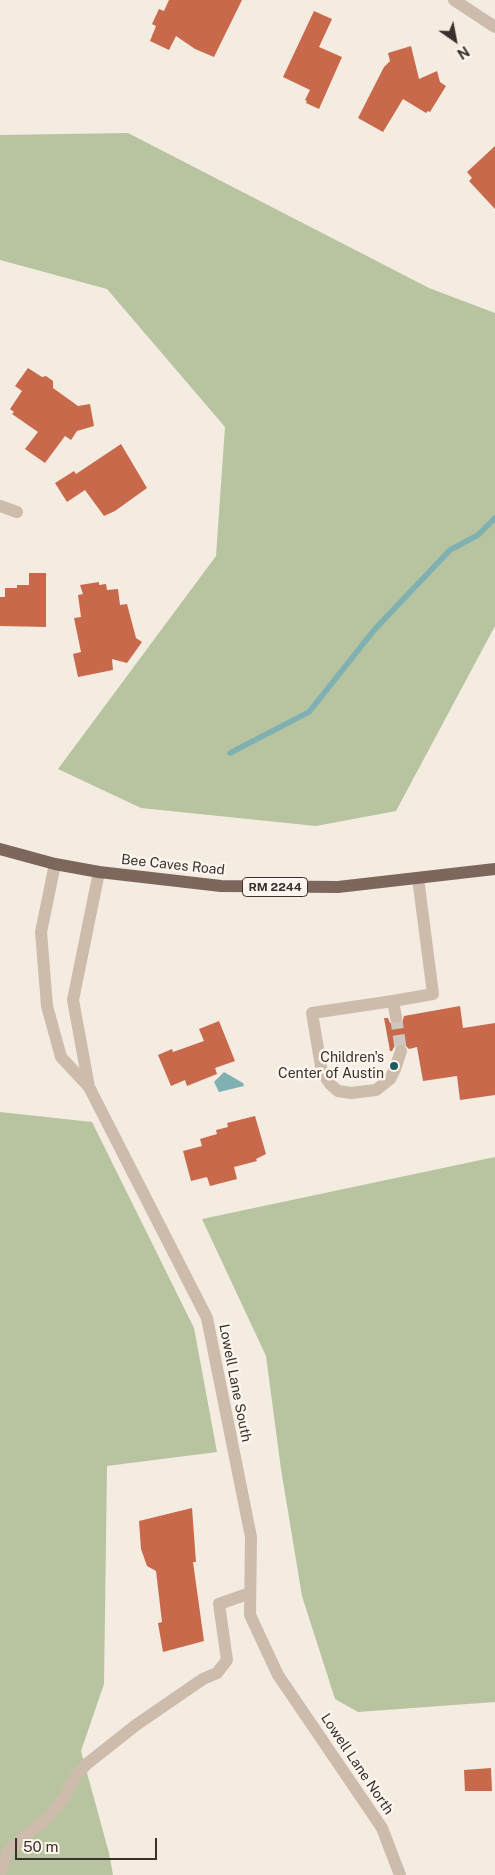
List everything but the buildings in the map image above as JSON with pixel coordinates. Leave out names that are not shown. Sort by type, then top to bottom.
[{"type":"main road","name":"Bee Caves Road","points":[[0,849],[55,864],[99,872],[221,886],[338,887],[495,869]]},
{"type":"street","points":[[454,0],[495,27]]},
{"type":"street","points":[[0,506],[16,512]]},
{"type":"street","name":"Lowell Lane South","points":[[55,864],[41,932],[47,1006],[61,1057],[89,1087],[207,1318],[251,1537],[250,1615],[278,1675]]},
{"type":"street","name":"Lowell Lane South","points":[[89,1087],[73,1000],[99,872]]},
{"type":"street","points":[[401,1051],[390,1079],[376,1090],[351,1093],[338,1091],[330,1084],[322,1072],[312,1013],[433,994],[418,878]]},
{"type":"street","points":[[393,1001],[396,1017]]},
{"type":"street","points":[[0,1874],[8,1852],[27,1834],[46,1820],[63,1799],[77,1774],[88,1762],[143,1720],[203,1679],[217,1673],[226,1660],[219,1604],[250,1593]]},
{"type":"street","name":"Lowell Lane North","points":[[278,1675],[382,1828],[400,1875]]},
{"type":"green space","points":[[128,133],[429,288],[495,313],[495,626],[396,811],[316,826],[141,808],[58,769],[216,556],[225,427],[107,289],[0,260],[0,135]]},
{"type":"green space","points":[[0,1112],[92,1122],[194,1328],[217,1452],[107,1466],[104,1684],[81,1751],[109,1853],[113,1875],[0,1875]]},
{"type":"green space","points":[[495,1157],[495,1702],[358,1712],[335,1699],[302,1596],[281,1469],[266,1356],[202,1219]]},
{"type":"water","points":[[224,1072],[243,1083],[244,1086],[219,1092],[214,1082]]},
{"type":"waterway","points":[[230,753],[309,712],[375,629],[450,550],[478,535],[495,518]]},
{"type":"tunnel","points":[[396,1017],[401,1051]]},
{"type":"place","name":"Children's Center of Austin","points":[[394,1066]]}]
